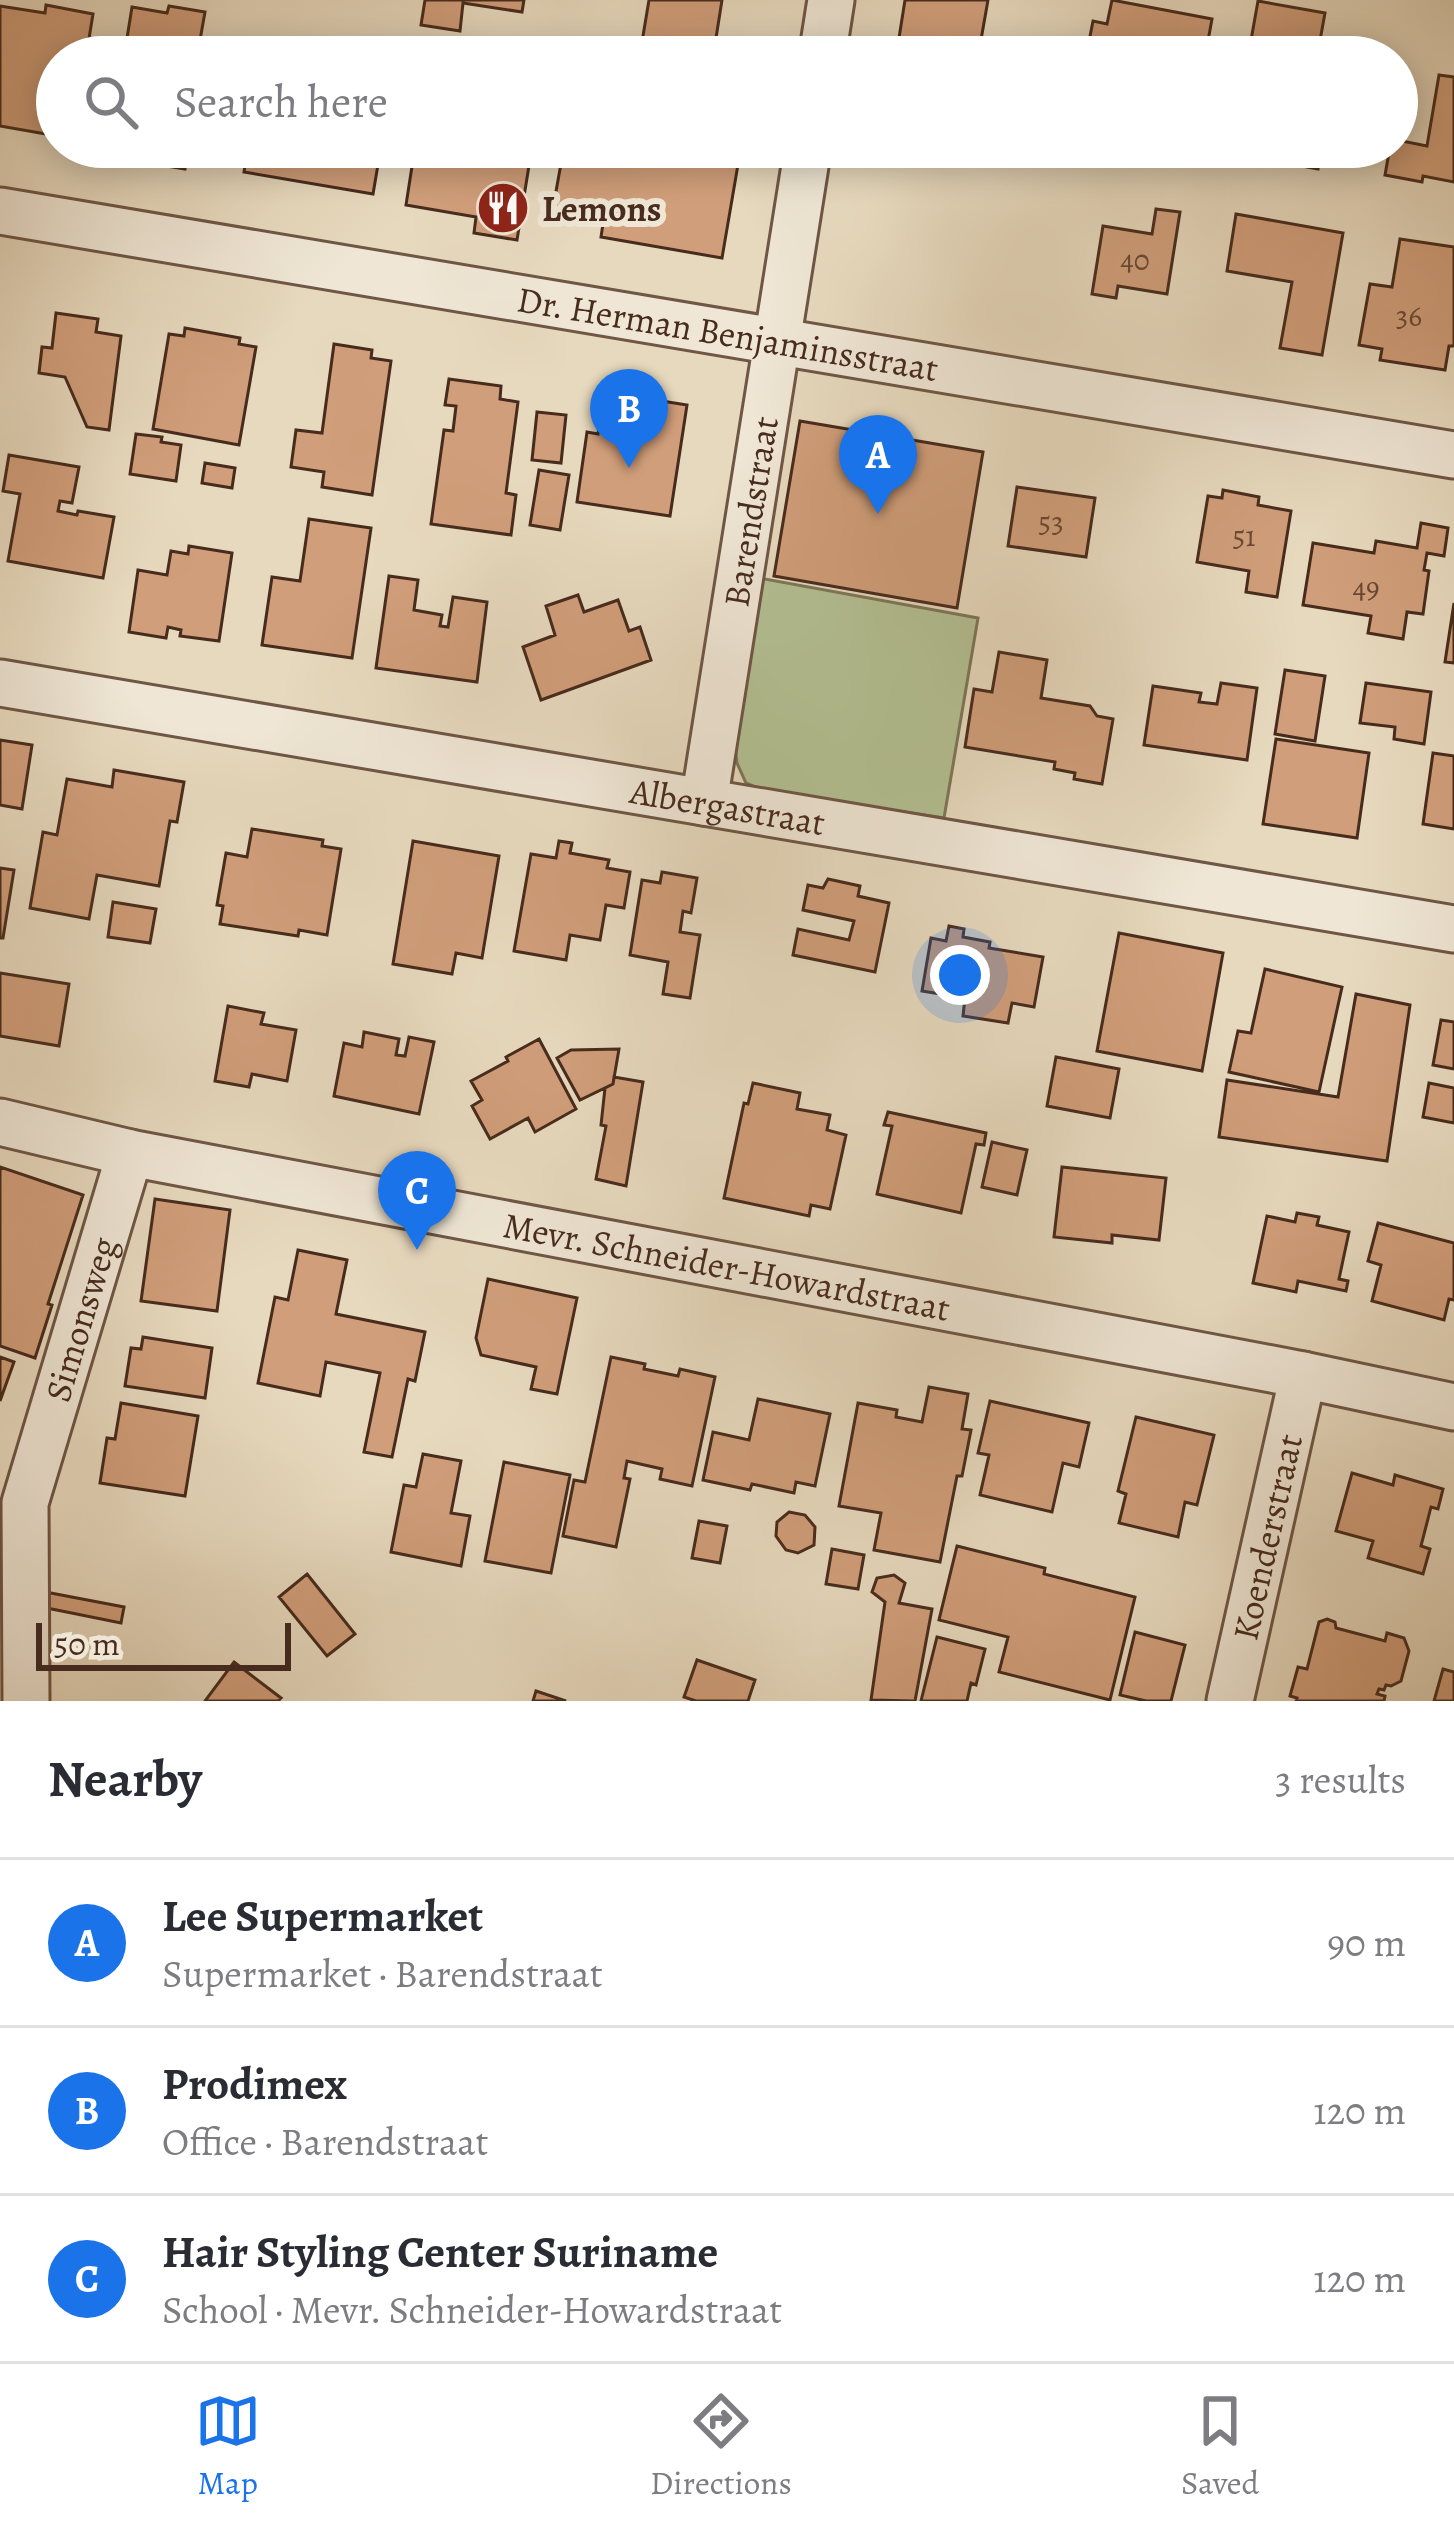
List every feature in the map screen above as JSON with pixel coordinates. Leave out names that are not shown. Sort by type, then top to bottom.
[{"type":"street","points":[[825,36],[831,0]]},
{"type":"street","name":"Barendstraat","points":[[704,802],[805,168]]},
{"type":"street","name":"Dr. Herman Benjaminsstraat","points":[[0,211],[1454,455]]},
{"type":"street","name":"Albergastraat","points":[[0,683],[1454,929]]},
{"type":"street","name":"Mevr. Schneider-Howardstraat","points":[[0,1122],[130,1153],[1454,1407]]},
{"type":"street","name":"Simonsweg","points":[[26,1701],[25,1504],[130,1153]]},
{"type":"street","name":"Koenderstraat","points":[[1230,1701],[1304,1375]]},
{"type":"green space","points":[[759,578],[978,618],[944,818],[765,791],[746,783],[735,748]]},
{"type":"building","points":[[425,0],[524,0],[522,12],[463,3],[460,31],[421,25]]},
{"type":"building","points":[[649,0],[722,0],[716,36],[643,36]]},
{"type":"building","points":[[905,0],[988,0],[982,36],[899,36]]},
{"type":"building","points":[[1112,0],[1212,19],[1209,36],[1090,36],[1093,21],[1107,24]]},
{"type":"building","points":[[1258,1],[1325,13],[1321,36],[1252,36]]},
{"type":"building","points":[[46,5],[93,14],[89,36],[36,36],[36,132],[0,126],[0,6],[45,13]]},
{"type":"building","points":[[169,6],[205,12],[201,36],[127,36],[132,7],[167,13]]},
{"type":"building","points":[[1439,75],[1454,77],[1454,182],[1385,175],[1386,168],[1418,168],[1418,144],[1427,146]]},
{"type":"building","points":[[245,168],[377,168],[373,194],[244,172]]},
{"type":"building","points":[[412,168],[529,168],[517,240],[474,233],[476,217],[406,205]]},
{"type":"building","points":[[560,168],[737,168],[722,258],[601,237],[604,217],[553,208]]},
{"type":"building","points":[[1156,209],[1180,212],[1167,294],[1118,286],[1116,298],[1092,294],[1103,226],[1152,234]]},
{"type":"building","points":[[1236,214],[1343,233],[1322,355],[1280,348],[1292,282],[1227,271]]},
{"type":"building","points":[[1400,239],[1454,247],[1454,346],[1449,346],[1445,370],[1380,360],[1382,349],[1359,345],[1370,284],[1392,287]]},
{"type":"building","points":[[56,313],[98,319],[96,332],[121,336],[109,430],[87,427],[65,377],[39,373],[42,347],[52,348]]},
{"type":"building","points":[[185,328],[240,338],[239,344],[256,347],[239,445],[153,429],[169,334],[184,336]]},
{"type":"building","points":[[334,344],[372,350],[371,358],[391,361],[372,495],[322,487],[324,472],[291,467],[296,430],[322,433]]},
{"type":"building","points":[[449,379],[501,386],[500,399],[518,402],[506,493],[516,495],[511,535],[431,524],[444,430],[453,431],[456,406],[445,405]]},
{"type":"building","points":[[605,392],[687,405],[670,516],[577,502],[587,432],[598,434]]},
{"type":"building","points":[[537,412],[566,415],[561,463],[532,460]]},
{"type":"building","points":[[800,421],[983,452],[957,608],[774,576]]},
{"type":"building","points":[[136,434],[181,445],[176,481],[130,474]]},
{"type":"building","points":[[9,455],[79,467],[72,503],[60,501],[58,511],[114,517],[103,578],[8,561],[20,494],[3,491]]},
{"type":"building","points":[[205,463],[235,468],[232,488],[202,483]]},
{"type":"building","points":[[539,470],[569,475],[560,530],[530,525]]},
{"type":"building","points":[[1017,487],[1095,498],[1086,557],[1008,546]]},
{"type":"building","points":[[1223,490],[1259,497],[1258,505],[1291,511],[1277,597],[1246,592],[1249,571],[1197,562],[1208,496],[1222,498]]},
{"type":"building","points":[[309,519],[371,528],[352,658],[262,645],[272,577],[300,581]]},
{"type":"building","points":[[1421,523],[1448,528],[1444,556],[1427,553],[1423,614],[1407,612],[1403,639],[1368,633],[1371,616],[1303,605],[1313,543],[1374,553],[1376,541],[1417,548]]},
{"type":"building","points":[[189,546],[232,553],[219,641],[180,636],[181,630],[168,627],[166,638],[129,632],[138,570],[167,575],[171,551],[188,554]]},
{"type":"building","points":[[389,576],[418,580],[414,610],[442,615],[440,626],[448,627],[453,597],[487,602],[477,682],[376,668]]},
{"type":"building","points":[[578,595],[584,612],[618,600],[629,631],[640,627],[651,660],[541,700],[523,647],[555,635],[546,606]]},
{"type":"building","points":[[1454,603],[1454,663],[1445,662]]},
{"type":"building","points":[[999,652],[1047,660],[1041,698],[1090,706],[1097,716],[1113,719],[1102,784],[1074,779],[1075,773],[1054,769],[1055,762],[965,747],[974,689],[992,692]]},
{"type":"building","points":[[1285,670],[1325,676],[1315,741],[1275,734]]},
{"type":"building","points":[[1221,683],[1257,688],[1247,760],[1144,745],[1153,686],[1201,693],[1199,702],[1217,704]]},
{"type":"building","points":[[1366,683],[1431,692],[1424,744],[1394,739],[1395,727],[1360,723]]},
{"type":"building","points":[[1276,739],[1369,753],[1357,838],[1263,824]]},
{"type":"building","points":[[0,740],[32,745],[22,809],[0,805]]},
{"type":"building","points":[[1433,753],[1454,756],[1454,829],[1423,824]]},
{"type":"building","points":[[114,770],[184,782],[177,822],[170,821],[159,886],[97,875],[89,919],[30,908],[43,832],[57,835],[67,779],[112,787]]},
{"type":"building","points":[[252,829],[323,840],[322,846],[341,849],[327,935],[299,930],[298,936],[220,924],[223,906],[217,905],[226,853],[247,857]]},
{"type":"building","points":[[413,841],[499,856],[482,958],[456,953],[452,974],[393,964]]},
{"type":"building","points":[[559,841],[572,843],[570,853],[609,860],[607,868],[630,872],[624,908],[606,905],[600,940],[570,935],[566,960],[514,951],[531,854],[556,858]]},
{"type":"building","points":[[0,868],[14,870],[3,938],[0,938]]},
{"type":"building","points":[[662,872],[697,878],[691,913],[683,911],[680,932],[700,935],[690,998],[663,994],[668,962],[630,955],[642,880],[660,883]]},
{"type":"building","points":[[828,879],[860,886],[858,896],[889,903],[875,972],[793,955],[798,929],[849,940],[854,921],[803,910],[808,885],[823,888]]},
{"type":"building","points":[[113,902],[156,909],[150,943],[108,937]]},
{"type":"building","points":[[949,926],[964,929],[963,937],[990,942],[989,948],[1043,957],[1034,1007],[1012,1003],[1008,1023],[963,1016],[965,998],[922,991],[931,938],[946,941]]},
{"type":"building","points":[[1119,933],[1223,953],[1202,1071],[1097,1051]]},
{"type":"building","points":[[1265,969],[1342,987],[1319,1092],[1229,1072],[1238,1031],[1251,1033]]},
{"type":"building","points":[[0,973],[69,984],[59,1046],[0,1036]]},
{"type":"building","points":[[1356,994],[1410,1005],[1387,1161],[1219,1137],[1227,1080],[1338,1097]]},
{"type":"building","points":[[228,1006],[264,1013],[261,1024],[296,1030],[287,1081],[252,1074],[249,1087],[215,1081]]},
{"type":"building","points":[[1441,1020],[1454,1022],[1454,1069],[1433,1065]]},
{"type":"building","points":[[364,1032],[399,1039],[396,1055],[405,1056],[409,1037],[434,1042],[419,1114],[334,1096],[344,1043],[362,1047]]},
{"type":"building","points":[[539,1039],[576,1109],[535,1132],[528,1118],[490,1139],[472,1106],[482,1100],[471,1081]]},
{"type":"building","points":[[619,1049],[613,1084],[580,1100],[557,1058],[571,1050]]},
{"type":"building","points":[[1056,1057],[1119,1069],[1110,1118],[1047,1106]]},
{"type":"building","points":[[614,1077],[643,1082],[626,1186],[596,1179],[606,1126],[601,1125],[605,1088],[613,1084]]},
{"type":"building","points":[[753,1083],[800,1093],[797,1109],[830,1115],[827,1130],[846,1135],[830,1209],[811,1205],[809,1216],[724,1198],[744,1103],[748,1104]]},
{"type":"building","points":[[1429,1083],[1454,1088],[1454,1123],[1423,1117]]},
{"type":"building","points":[[888,1112],[986,1133],[984,1145],[976,1144],[961,1213],[877,1194],[892,1126],[884,1125]]},
{"type":"building","points":[[992,1142],[1027,1150],[1017,1195],[982,1187]]},
{"type":"building","points":[[0,1167],[83,1195],[35,1358],[0,1346]]},
{"type":"building","points":[[1062,1167],[1166,1178],[1159,1240],[1112,1235],[1112,1243],[1054,1237]]},
{"type":"building","points":[[155,1199],[230,1210],[217,1311],[141,1301]]},
{"type":"building","points":[[1297,1213],[1319,1217],[1317,1225],[1349,1232],[1339,1279],[1348,1281],[1346,1291],[1298,1281],[1296,1292],[1253,1283],[1267,1216],[1295,1222]]},
{"type":"building","points":[[1378,1223],[1454,1243],[1454,1300],[1449,1299],[1444,1320],[1372,1301],[1381,1265],[1368,1261]]},
{"type":"building","points":[[298,1250],[347,1260],[336,1314],[425,1332],[415,1381],[408,1379],[392,1457],[364,1452],[380,1373],[326,1362],[320,1396],[258,1383],[275,1297],[288,1300]]},
{"type":"building","points":[[488,1279],[577,1298],[557,1394],[531,1389],[536,1367],[481,1355],[476,1338]]},
{"type":"building","points":[[143,1337],[212,1348],[205,1398],[125,1386],[131,1348],[141,1349]]},
{"type":"building","points":[[0,1357],[14,1362],[0,1401]]},
{"type":"building","points":[[611,1357],[678,1376],[680,1369],[715,1377],[692,1486],[660,1479],[662,1469],[627,1461],[624,1478],[630,1479],[616,1547],[563,1536],[574,1480],[585,1482]]},
{"type":"building","points":[[929,1387],[968,1394],[962,1429],[971,1430],[940,1562],[874,1550],[881,1513],[839,1506],[858,1403],[897,1410],[896,1417],[922,1422]]},
{"type":"building","points":[[758,1399],[830,1414],[815,1486],[796,1482],[794,1493],[703,1480],[713,1432],[749,1440]]},
{"type":"building","points":[[990,1401],[1089,1423],[1079,1467],[1063,1463],[1052,1512],[980,1495],[989,1455],[978,1453]]},
{"type":"building","points":[[121,1403],[198,1416],[185,1496],[100,1483],[107,1438],[115,1439]]},
{"type":"building","points":[[1136,1417],[1214,1435],[1197,1505],[1185,1502],[1178,1537],[1119,1523],[1126,1494],[1118,1491]]},
{"type":"building","points":[[423,1454],[461,1461],[451,1513],[470,1516],[461,1566],[391,1552],[404,1485],[416,1487]]},
{"type":"building","points":[[504,1462],[570,1475],[551,1573],[485,1561]]},
{"type":"building","points":[[1352,1473],[1393,1485],[1395,1475],[1443,1489],[1438,1509],[1431,1507],[1421,1546],[1430,1549],[1423,1574],[1368,1558],[1373,1541],[1336,1531]]},
{"type":"building","points":[[789,1512],[805,1515],[815,1527],[814,1545],[798,1553],[786,1550],[776,1536],[777,1522]]},
{"type":"building","points":[[699,1521],[727,1526],[720,1563],[692,1558]]},
{"type":"building","points":[[957,1546],[1135,1597],[1110,1700],[999,1672],[1008,1637],[939,1620]]},
{"type":"building","points":[[832,1549],[864,1555],[858,1589],[826,1584]]},
{"type":"building","points":[[307,1574],[355,1634],[327,1656],[279,1597]]},
{"type":"building","points":[[894,1575],[905,1583],[899,1603],[932,1609],[915,1701],[871,1700],[885,1602],[872,1592],[877,1578]]},
{"type":"building","points":[[35,1590],[124,1607],[121,1623],[32,1605]]},
{"type":"building","points":[[1327,1619],[1336,1628],[1385,1641],[1387,1633],[1404,1638],[1409,1651],[1401,1681],[1379,1689],[1377,1694],[1385,1696],[1384,1701],[1296,1701],[1290,1696],[1298,1667],[1307,1669],[1319,1622]]},
{"type":"building","points":[[1135,1632],[1185,1645],[1171,1701],[1120,1695]]},
{"type":"building","points":[[937,1637],[985,1649],[967,1701],[921,1701]]},
{"type":"building","points":[[697,1660],[755,1680],[748,1701],[684,1697]]},
{"type":"building","points":[[234,1662],[281,1698],[205,1701]]},
{"type":"building","points":[[1443,1669],[1454,1672],[1454,1701],[1434,1701]]},
{"type":"building","points":[[536,1691],[566,1701],[533,1701]]},
{"type":"place","name":"Lemons","points":[[503,208]]},
{"type":"place","name":"Prodimex","points":[[629,468]]},
{"type":"place","name":"Lee Supermarket","points":[[878,514]]},
{"type":"place","name":"Hair Styling Center Suriname","points":[[417,1250]]}]
